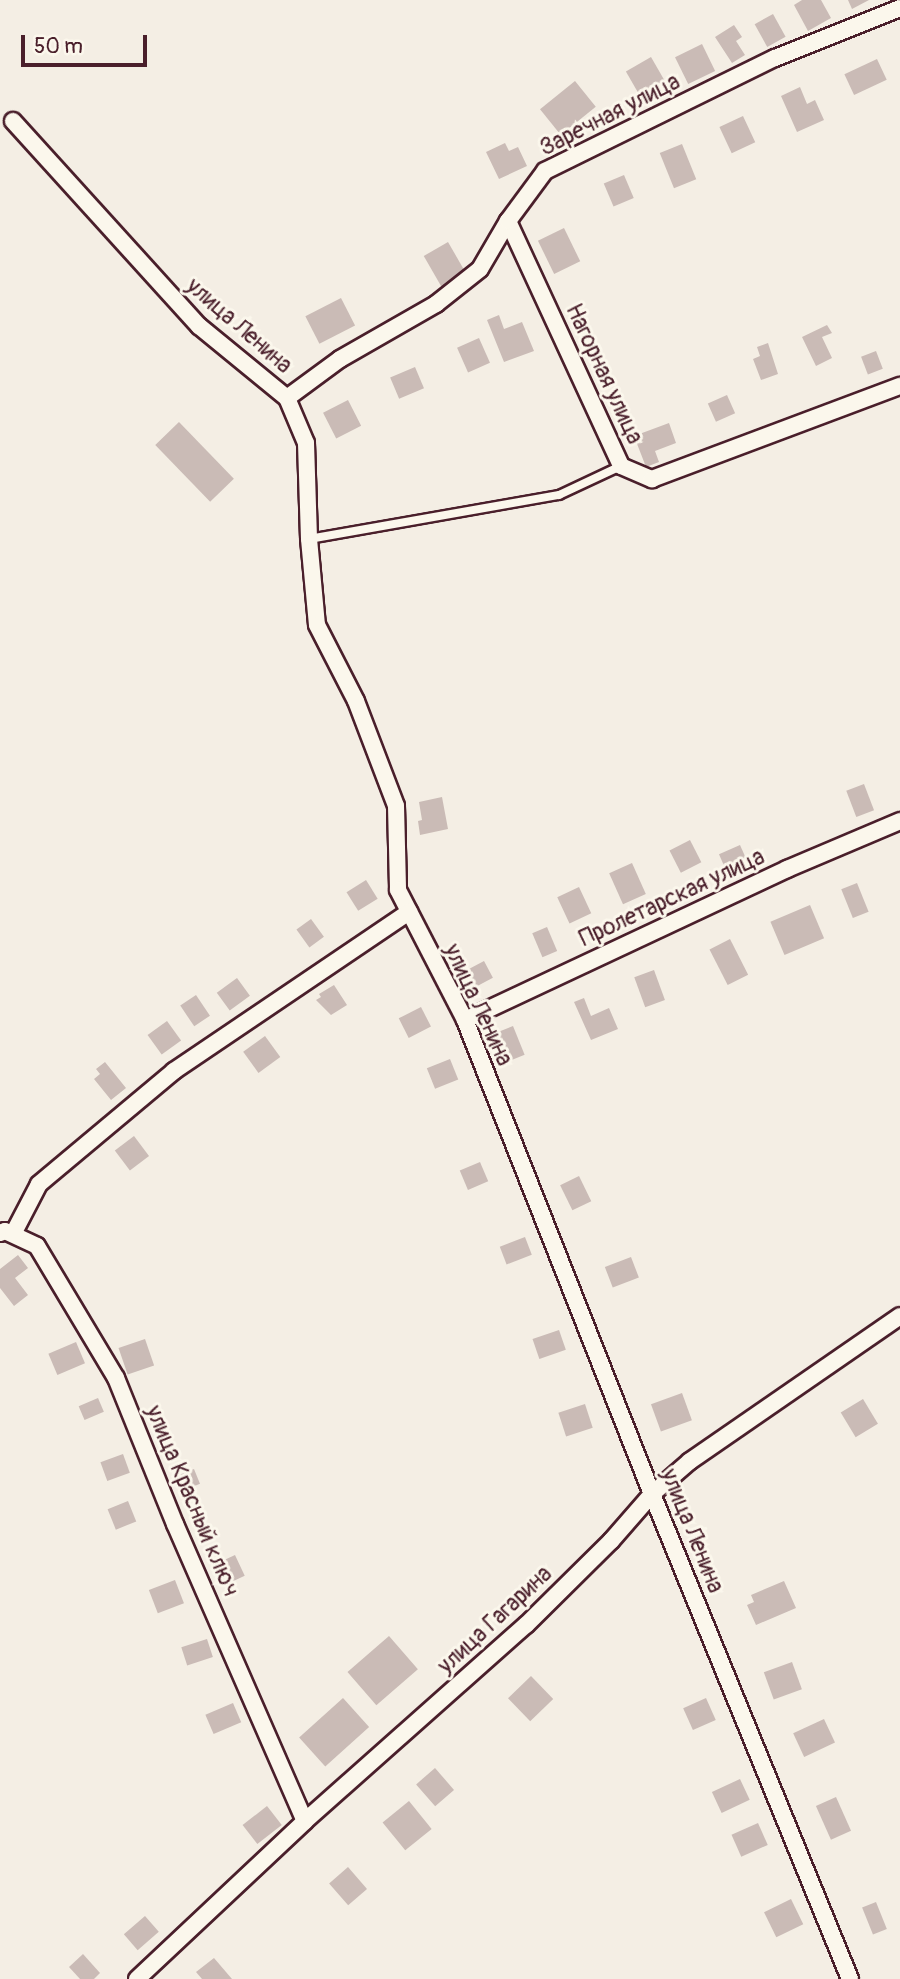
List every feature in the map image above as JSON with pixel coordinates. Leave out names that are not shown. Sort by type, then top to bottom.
[{"type":"street","name":"Заречная улица","points":[[287,398],[340,359],[436,304],[480,270],[508,221],[545,171],[775,58],[900,8]]},
{"type":"street","name":"улица Ленина","points":[[6,122],[199,326],[287,398],[306,443],[309,539],[317,625],[356,701],[396,806],[398,890],[465,1020],[652,1494],[850,1979]]},
{"type":"street","name":"Нагорная улица","points":[[508,221],[621,466],[652,479],[900,386]]},
{"type":"street","name":"Пролетарская улица","points":[[465,1020],[787,869],[900,821]]},
{"type":"street","points":[[6,1234],[39,1184],[174,1070],[409,912]]},
{"type":"street","name":"улица Красный ключ","points":[[6,1234],[37,1245],[116,1378],[175,1524],[305,1821]]},
{"type":"street","name":"улица Гагарина","points":[[137,1979],[305,1821],[526,1625],[611,1541],[652,1494],[690,1461],[900,1316]]},
{"type":"lane","points":[[309,539],[559,495],[621,466]]},
{"type":"building","points":[[802,0],[821,0],[831,18],[808,31],[794,5]]},
{"type":"building","points":[[848,0],[869,0],[852,9]]},
{"type":"building","points":[[773,14],[786,37],[767,47],[755,24]]},
{"type":"building","points":[[734,25],[742,37],[736,41],[745,55],[732,63],[715,37]]},
{"type":"building","points":[[702,44],[715,71],[688,84],[675,57]]},
{"type":"building","points":[[651,57],[668,86],[643,101],[626,72]]},
{"type":"building","points":[[877,59],[887,80],[854,95],[844,74]]},
{"type":"building","points":[[575,81],[596,107],[561,135],[540,109]]},
{"type":"building","points":[[800,87],[807,104],[815,100],[824,120],[797,132],[781,96]]},
{"type":"building","points":[[743,116],[755,142],[732,153],[719,127]]},
{"type":"building","points":[[505,143],[509,151],[518,147],[527,166],[499,179],[486,152]]},
{"type":"building","points":[[682,144],[696,179],[674,188],[660,153]]},
{"type":"building","points":[[624,175],[634,198],[614,207],[604,184]]},
{"type":"building","points":[[564,228],[580,261],[554,274],[538,241]]},
{"type":"building","points":[[448,242],[466,273],[442,287],[424,256]]},
{"type":"building","points":[[341,298],[355,326],[319,344],[305,316]]},
{"type":"building","points":[[499,315],[504,329],[522,322],[534,351],[504,362],[487,320]]},
{"type":"building","points":[[827,325],[832,333],[822,337],[832,358],[816,366],[802,337]]},
{"type":"building","points":[[479,338],[490,363],[468,372],[457,348]]},
{"type":"building","points":[[768,343],[778,374],[761,380],[753,359],[760,356],[757,347]]},
{"type":"building","points":[[876,351],[883,369],[868,374],[861,357]]},
{"type":"building","points":[[415,367],[424,388],[399,399],[390,378]]},
{"type":"building","points":[[727,395],[735,413],[716,422],[708,404]]},
{"type":"building","points":[[348,400],[361,426],[336,439],[323,413]]},
{"type":"building","points":[[179,422],[234,479],[210,502],[155,445]]},
{"type":"building","points":[[669,423],[676,443],[655,451],[659,462],[646,467],[634,436]]},
{"type":"building","points":[[864,784],[874,810],[856,817],[846,791]]},
{"type":"building","points":[[442,797],[448,829],[420,835],[418,821],[422,820],[419,802]]},
{"type":"building","points":[[690,840],[701,862],[681,873],[670,850]]},
{"type":"building","points":[[740,845],[748,863],[727,873],[719,854]]},
{"type":"building","points":[[632,863],[646,894],[623,904],[609,873]]},
{"type":"building","points":[[366,880],[378,899],[358,911],[346,892]]},
{"type":"building","points":[[857,883],[869,912],[853,918],[841,889]]},
{"type":"building","points":[[579,887],[591,913],[570,923],[557,897]]},
{"type":"building","points":[[810,905],[824,938],[784,955],[770,922]]},
{"type":"building","points":[[311,919],[324,937],[309,947],[296,930]]},
{"type":"building","points":[[547,927],[557,951],[542,957],[532,933]]},
{"type":"building","points":[[730,939],[748,975],[728,985],[710,949]]},
{"type":"building","points":[[484,961],[493,978],[473,989],[464,972]]},
{"type":"building","points":[[654,970],[665,1000],[645,1007],[634,977]]},
{"type":"building","points":[[237,978],[250,996],[230,1010],[217,993]]},
{"type":"building","points":[[334,985],[347,1005],[331,1015],[316,1000],[321,997],[319,994]]},
{"type":"building","points":[[196,995],[210,1016],[194,1026],[180,1006]]},
{"type":"building","points":[[584,998],[591,1016],[609,1008],[618,1029],[591,1040],[574,1002]]},
{"type":"building","points":[[421,1007],[431,1027],[409,1038],[399,1018]]},
{"type":"building","points":[[167,1021],[181,1040],[162,1055],[148,1035]]},
{"type":"building","points":[[513,1026],[525,1055],[508,1061],[496,1033]]},
{"type":"building","points":[[265,1036],[280,1057],[258,1073],[243,1052]]},
{"type":"building","points":[[450,1059],[458,1079],[435,1089],[427,1068]]},
{"type":"building","points":[[105,1062],[126,1088],[111,1100],[94,1079],[100,1074],[96,1069]]},
{"type":"building","points":[[134,1136],[149,1156],[130,1170],[115,1150]]},
{"type":"building","points":[[480,1162],[488,1181],[468,1190],[460,1171]]},
{"type":"building","points":[[579,1176],[591,1201],[572,1210],[560,1185]]},
{"type":"building","points":[[525,1237],[532,1255],[507,1264],[500,1247]]},
{"type":"building","points":[[18,1255],[28,1268],[15,1278],[28,1295],[14,1306],[0,1288],[0,1269]]},
{"type":"building","points":[[631,1257],[639,1278],[613,1288],[605,1267]]},
{"type":"building","points":[[559,1330],[566,1350],[539,1359],[533,1339]]},
{"type":"building","points":[[145,1339],[154,1365],[128,1375],[119,1348]]},
{"type":"building","points":[[76,1342],[85,1363],[57,1375],[48,1354]]},
{"type":"building","points":[[682,1393],[692,1420],[661,1432],[651,1404]]},
{"type":"building","points":[[98,1398],[104,1412],[85,1420],[79,1406]]},
{"type":"building","points":[[863,1399],[878,1424],[856,1437],[841,1412]]},
{"type":"building","points":[[585,1404],[593,1428],[566,1436],[558,1413]]},
{"type":"building","points":[[123,1454],[130,1473],[107,1481],[100,1462]]},
{"type":"building","points":[[194,1469],[200,1484],[181,1492],[175,1477]]},
{"type":"building","points":[[128,1501],[136,1521],[116,1530],[108,1509]]},
{"type":"building","points":[[235,1555],[245,1576],[221,1587],[211,1566]]},
{"type":"building","points":[[175,1580],[184,1603],[158,1613],[149,1590]]},
{"type":"building","points":[[784,1581],[796,1608],[756,1625],[747,1605],[754,1602],[751,1595]]},
{"type":"building","points":[[389,1636],[418,1669],[376,1705],[347,1672]]},
{"type":"building","points":[[207,1639],[213,1657],[187,1665],[181,1647]]},
{"type":"building","points":[[792,1662],[802,1689],[774,1700],[764,1672]]},
{"type":"building","points":[[531,1676],[553,1699],[530,1721],[508,1698]]},
{"type":"building","points":[[343,1698],[369,1727],[325,1766],[299,1737]]},
{"type":"building","points":[[706,1698],[716,1720],[693,1730],[683,1708]]},
{"type":"building","points":[[233,1703],[241,1722],[214,1734],[205,1715]]},
{"type":"building","points":[[824,1719],[835,1743],[804,1757],[793,1733]]},
{"type":"building","points":[[435,1768],[454,1790],[435,1806],[416,1784]]},
{"type":"building","points":[[740,1779],[750,1800],[722,1813],[712,1792]]},
{"type":"building","points":[[836,1797],[851,1831],[831,1840],[816,1806]]},
{"type":"building","points":[[409,1801],[432,1829],[405,1850],[383,1822]]},
{"type":"building","points":[[267,1806],[282,1825],[257,1844],[243,1825]]},
{"type":"building","points":[[758,1823],[768,1845],[741,1857],[732,1835]]},
{"type":"building","points":[[348,1867],[367,1889],[348,1905],[329,1883]]},
{"type":"building","points":[[791,1899],[803,1924],[776,1937],[764,1912]]},
{"type":"building","points":[[876,1902],[887,1929],[873,1935],[862,1908]]},
{"type":"building","points":[[145,1916],[159,1932],[138,1950],[124,1934]]},
{"type":"building","points":[[83,1954],[100,1973],[94,1979],[80,1979],[69,1967]]},
{"type":"building","points":[[214,1958],[232,1979],[202,1979],[196,1972]]}]
